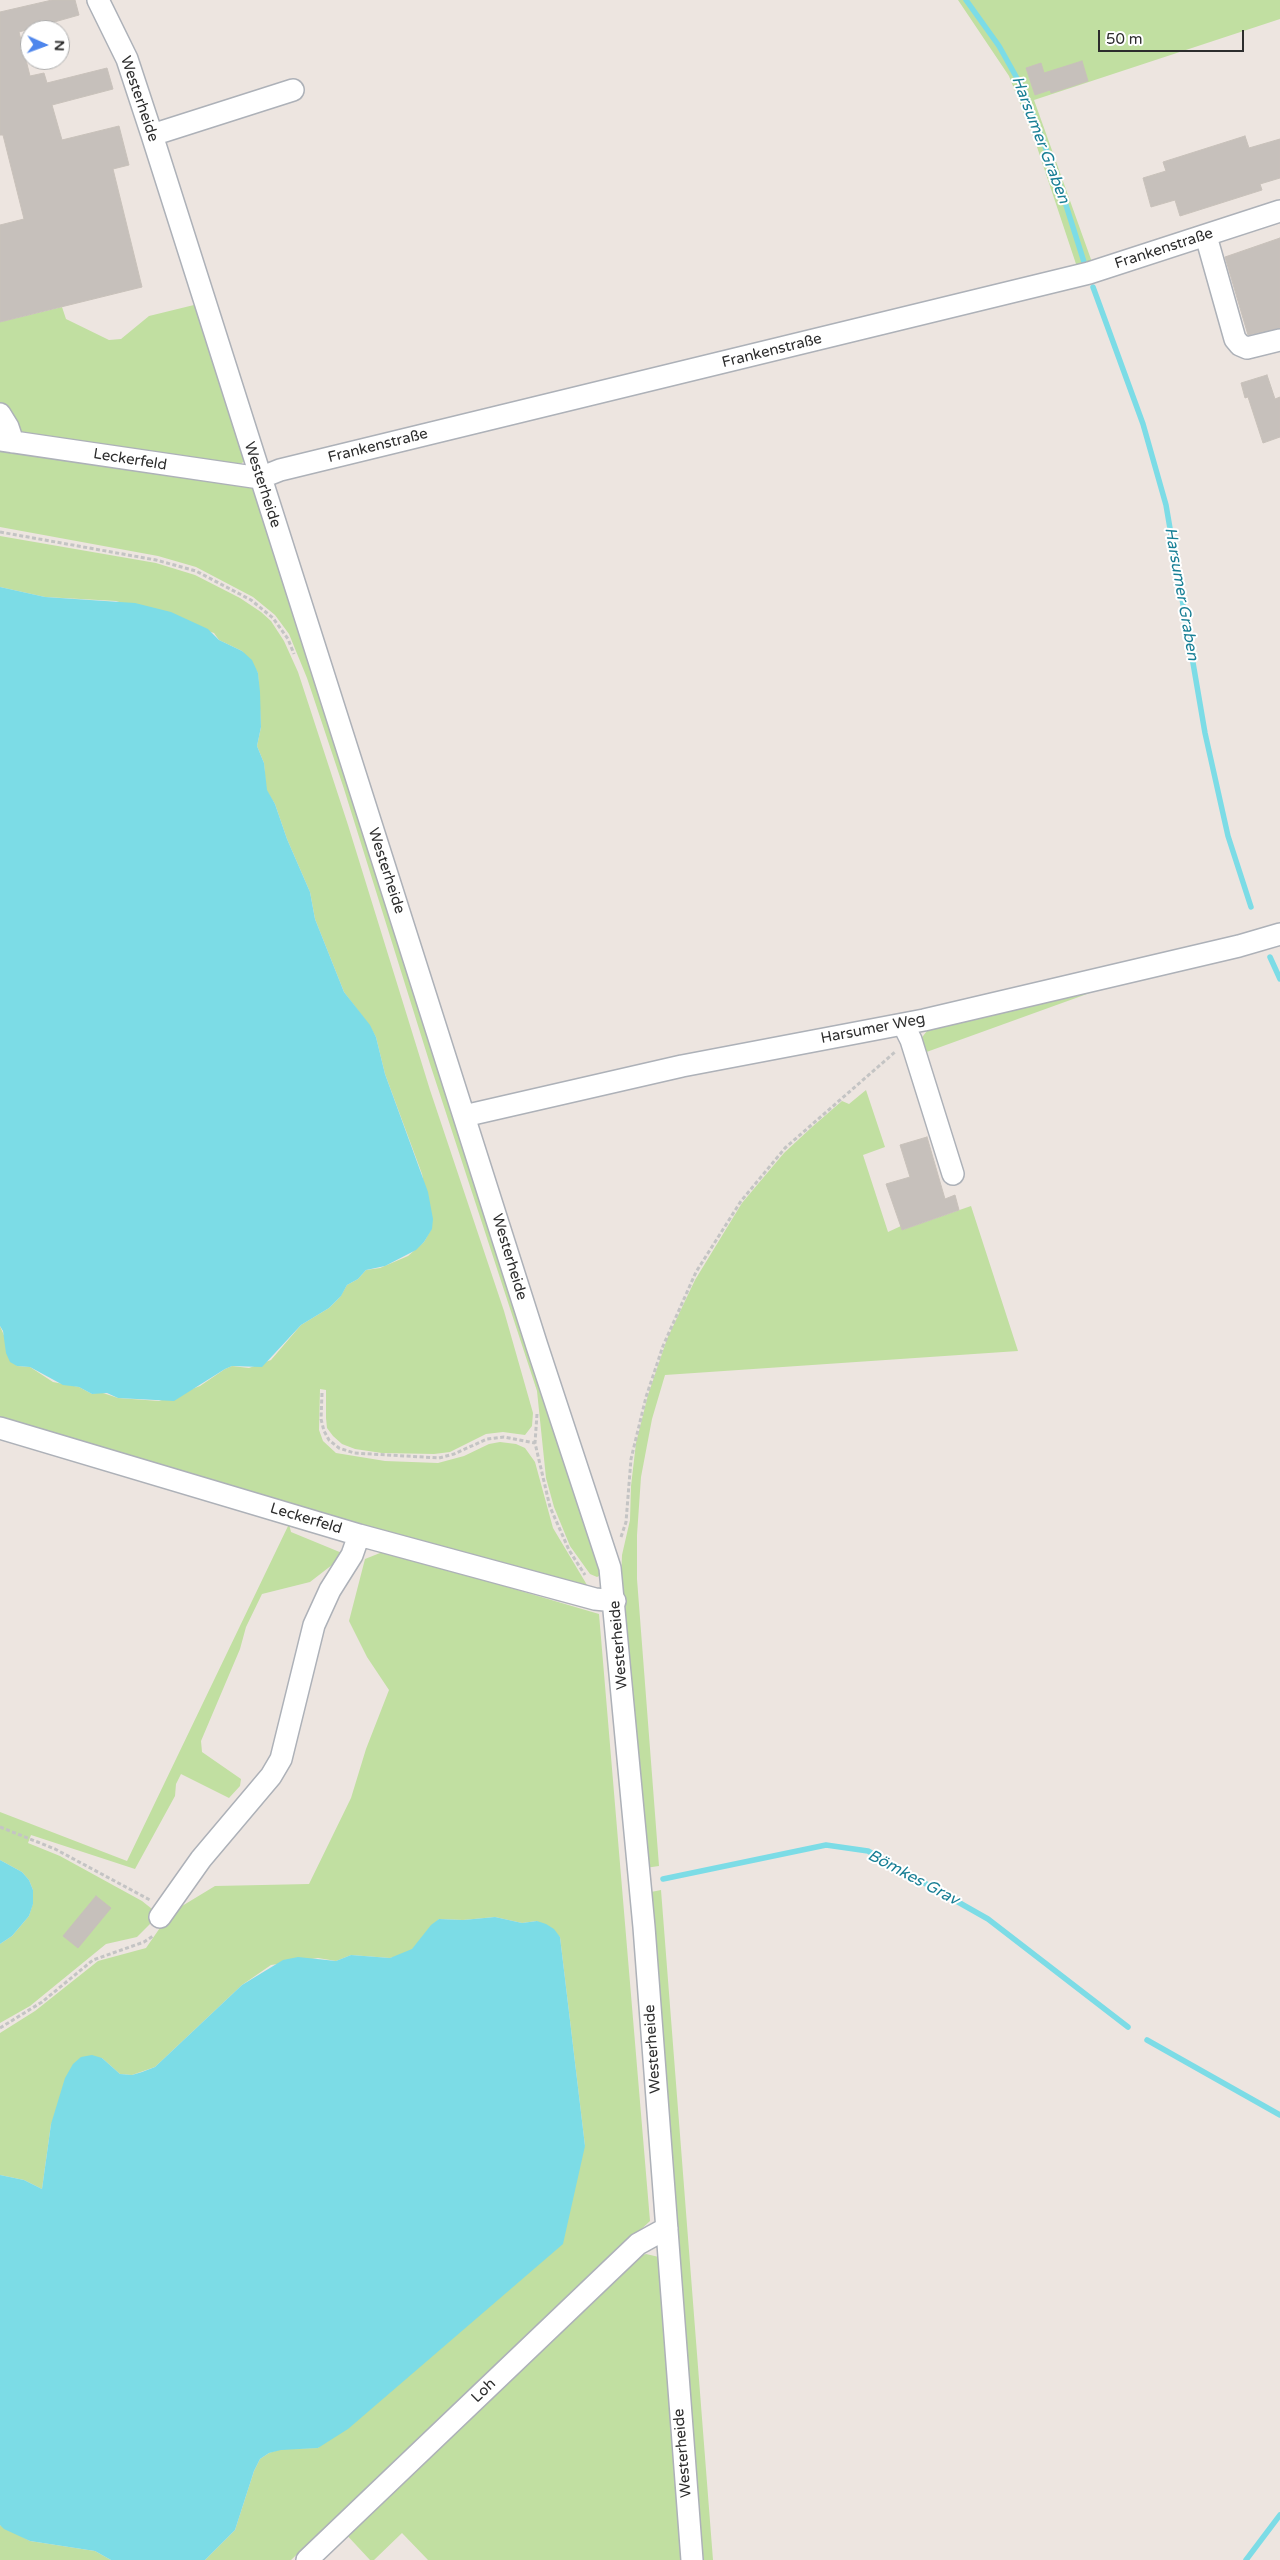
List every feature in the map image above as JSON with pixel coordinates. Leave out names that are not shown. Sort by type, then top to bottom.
[{"type":"street","name":"Westerheide","points":[[98,0],[126,59],[152,135],[537,1346],[610,1568],[605,1600],[667,2228],[692,2560]]},
{"type":"street","points":[[152,135],[293,90]]},
{"type":"street","name":"Frankenstraße","points":[[260,478],[290,468],[1089,274],[1280,211]]},
{"type":"street","points":[[1206,236],[1235,339],[1240,345],[1247,348],[1280,340]]},
{"type":"street","points":[[0,414],[8,426],[6,441]]},
{"type":"street","name":"Leckerfeld","points":[[6,441],[260,478]]},
{"type":"street","name":"Harsumer Weg","points":[[464,1116],[682,1066],[907,1032],[1280,934]]},
{"type":"street","points":[[907,1032],[954,1174]]},
{"type":"street","name":"Leckerfeld","points":[[0,1428],[359,1535],[605,1600]]},
{"type":"street","points":[[160,1917],[200,1859],[271,1776],[282,1759],[314,1626],[330,1590],[352,1555],[359,1535]]},
{"type":"street","name":"Loh","points":[[307,2560],[638,2244],[667,2228]]},
{"type":"path","points":[[0,532],[156,560],[196,571],[251,600],[273,618],[288,640],[296,658]]},
{"type":"path","points":[[610,1568],[626,1522],[631,1459],[646,1397],[663,1346],[696,1272],[741,1201],[785,1148],[907,1032]]},
{"type":"path","points":[[322,1393],[321,1419],[324,1431],[329,1440],[339,1448],[354,1453],[439,1458],[454,1454],[487,1440],[504,1437],[535,1443]]},
{"type":"path","points":[[537,1410],[535,1443],[550,1507],[557,1528],[587,1579],[605,1600]]},
{"type":"path","points":[[0,1827],[55,1849],[156,1904],[160,1917],[153,1936],[144,1942],[93,1960],[42,2002],[0,2028]]},
{"type":"green space","points":[[958,0],[1280,0],[1280,19],[1034,100],[1093,265],[1078,270],[1035,141],[1009,76]]},
{"type":"green space","points":[[198,304],[247,458],[238,467],[27,434],[18,430],[0,404],[0,322],[62,307],[66,319],[109,340],[121,339],[149,316]]},
{"type":"green space","points":[[0,445],[255,485],[601,1575],[597,1577],[590,1574],[570,1546],[554,1507],[546,1478],[537,1391],[430,1064],[344,789],[307,678],[289,634],[275,615],[253,597],[196,567],[158,556],[0,527]]},
{"type":"green space","points":[[0,536],[156,563],[195,575],[240,598],[261,612],[271,621],[284,641],[298,672],[348,825],[430,1090],[504,1311],[533,1413],[532,1426],[525,1435],[503,1432],[486,1434],[450,1452],[434,1454],[382,1453],[355,1449],[342,1444],[333,1436],[327,1428],[326,1390],[320,1389],[319,1430],[323,1441],[336,1453],[385,1461],[438,1463],[464,1456],[489,1444],[500,1442],[516,1444],[525,1448],[535,1462],[553,1528],[587,1585],[574,1584],[274,1501],[0,1422],[0,1326],[17,1366],[30,1367],[53,1382],[79,1387],[92,1394],[100,1392],[118,1398],[159,1401],[200,1386],[232,1366],[249,1368],[271,1360],[301,1325],[329,1308],[340,1297],[347,1285],[358,1279],[366,1270],[380,1268],[408,1256],[424,1242],[432,1228],[422,1174],[385,1074],[376,1037],[344,992],[315,919],[310,892],[287,839],[275,804],[266,790],[264,763],[257,746],[261,727],[258,673],[242,651],[219,640],[214,633],[116,601],[45,597],[0,587]]},
{"type":"green space","points":[[1134,977],[921,1054],[920,1040],[930,1027]]},
{"type":"green space","points":[[866,1090],[885,1147],[863,1155],[888,1232],[901,1226],[902,1230],[971,1206],[1018,1351],[665,1375],[652,1419],[641,1477],[637,1535],[637,1579],[659,1866],[645,1868],[621,1582],[622,1555],[630,1520],[631,1486],[636,1443],[648,1395],[667,1339],[695,1280],[742,1203],[784,1153],[812,1127],[842,1101],[849,1104]]},
{"type":"green space","points":[[289,1524],[291,1532],[342,1553],[341,1558],[310,1582],[262,1594],[246,1627],[240,1649],[201,1741],[202,1752],[241,1779],[240,1786],[229,1798],[181,1774],[176,1784],[175,1796],[135,1869],[31,1835],[28,1843],[60,1856],[142,1901],[152,1909],[154,1920],[137,1937],[106,1944],[30,2006],[0,2023],[0,1944],[12,1936],[29,1916],[33,1903],[33,1890],[29,1880],[22,1872],[0,1860],[0,1812],[127,1861]]},
{"type":"green space","points":[[385,1551],[599,1614],[650,2221],[291,2560],[205,2560],[235,2530],[254,2471],[260,2459],[269,2453],[281,2449],[318,2448],[585,2146],[560,1937],[537,1921],[522,1923],[495,1917],[463,1920],[439,1919],[412,1950],[402,1955],[390,1958],[351,1955],[336,1961],[318,1958],[271,1965],[242,1985],[155,2067],[132,2075],[120,2074],[102,2058],[51,2124],[42,2189],[24,2180],[0,2175],[0,2033],[35,2011],[98,1961],[146,1948],[164,1922],[182,1906],[215,1886],[309,1884],[351,1798],[366,1749],[389,1690],[367,1657],[349,1621],[365,1559]]},
{"type":"green space","points":[[661,1890],[713,2560],[699,2560],[646,1893]]},
{"type":"green space","points":[[646,2254],[659,2257],[683,2560],[428,2560],[402,2533],[374,2560],[370,2560],[343,2531],[632,2259]]},
{"type":"green space","points":[[0,2525],[30,2541],[95,2551],[111,2560],[0,2560]]},
{"type":"water","points":[[0,587],[45,597],[135,603],[171,612],[208,629],[219,640],[242,651],[252,660],[258,673],[260,692],[261,727],[257,746],[264,763],[267,790],[275,804],[287,839],[310,892],[315,919],[344,992],[370,1025],[376,1037],[385,1074],[428,1192],[433,1219],[432,1229],[424,1242],[416,1250],[385,1266],[366,1270],[358,1279],[347,1285],[341,1296],[329,1308],[301,1325],[262,1367],[232,1366],[174,1401],[118,1398],[107,1393],[92,1394],[79,1387],[63,1385],[30,1367],[17,1366],[10,1362],[6,1353],[3,1331],[0,1326]]},
{"type":"water","points":[[0,1860],[22,1872],[29,1880],[33,1890],[33,1904],[29,1916],[12,1936],[0,1944]]},
{"type":"water","points":[[495,1917],[522,1923],[537,1921],[554,1929],[560,1937],[585,2146],[563,2244],[348,2429],[318,2448],[281,2450],[269,2453],[260,2459],[254,2471],[235,2530],[205,2560],[111,2560],[95,2551],[30,2541],[4,2529],[0,2525],[0,2175],[24,2180],[42,2189],[51,2124],[65,2078],[73,2064],[81,2057],[92,2055],[102,2058],[120,2074],[132,2075],[142,2072],[155,2067],[242,1985],[283,1960],[298,1957],[336,1961],[351,1955],[390,1958],[412,1949],[431,1925],[439,1919],[463,1920]]},
{"type":"building","points":[[52,0],[75,0],[79,15],[61,20],[20,20],[20,70],[28,70],[30,76],[44,73],[47,83],[107,68],[113,89],[52,105],[62,140],[119,126],[129,165],[113,169],[142,287],[0,322],[0,225],[24,219],[3,135],[0,135],[0,12]]},
{"type":"building","points":[[1082,61],[1088,81],[1051,93],[1050,90],[1035,95],[1026,68],[1041,63],[1044,73]]},
{"type":"building","points":[[1245,136],[1249,148],[1280,139],[1280,178],[1260,184],[1262,190],[1180,216],[1175,200],[1151,207],[1143,178],[1166,171],[1163,162]]},
{"type":"building","points":[[1280,238],[1280,328],[1248,335],[1225,257]]},
{"type":"building","points":[[1267,375],[1275,399],[1280,397],[1280,437],[1263,443],[1248,397],[1245,398],[1241,383]]},
{"type":"building","points":[[927,1137],[945,1199],[955,1195],[959,1210],[902,1230],[886,1184],[910,1177],[900,1145]]},
{"type":"building","points":[[96,1896],[111,1908],[78,1948],[63,1936]]},
{"type":"waterway","name":"Harsumer Graben","points":[[966,0],[999,46],[1023,89],[1059,183],[1084,262]]},
{"type":"waterway","name":"Harsumer Graben","points":[[1093,287],[1143,424],[1166,505],[1205,733],[1228,836],[1251,907]]},
{"type":"waterway","name":"Harsumer Graben","points":[[1270,957],[1280,979]]},
{"type":"waterway","name":"Bömkes Grav","points":[[663,1879],[826,1845],[868,1851],[988,1919],[1128,2027]]},
{"type":"waterway","name":"Bömkes Grav","points":[[1147,2040],[1280,2115]]},
{"type":"waterway","name":"Harsumer Graben","points":[[1246,2560],[1280,2515]]}]
